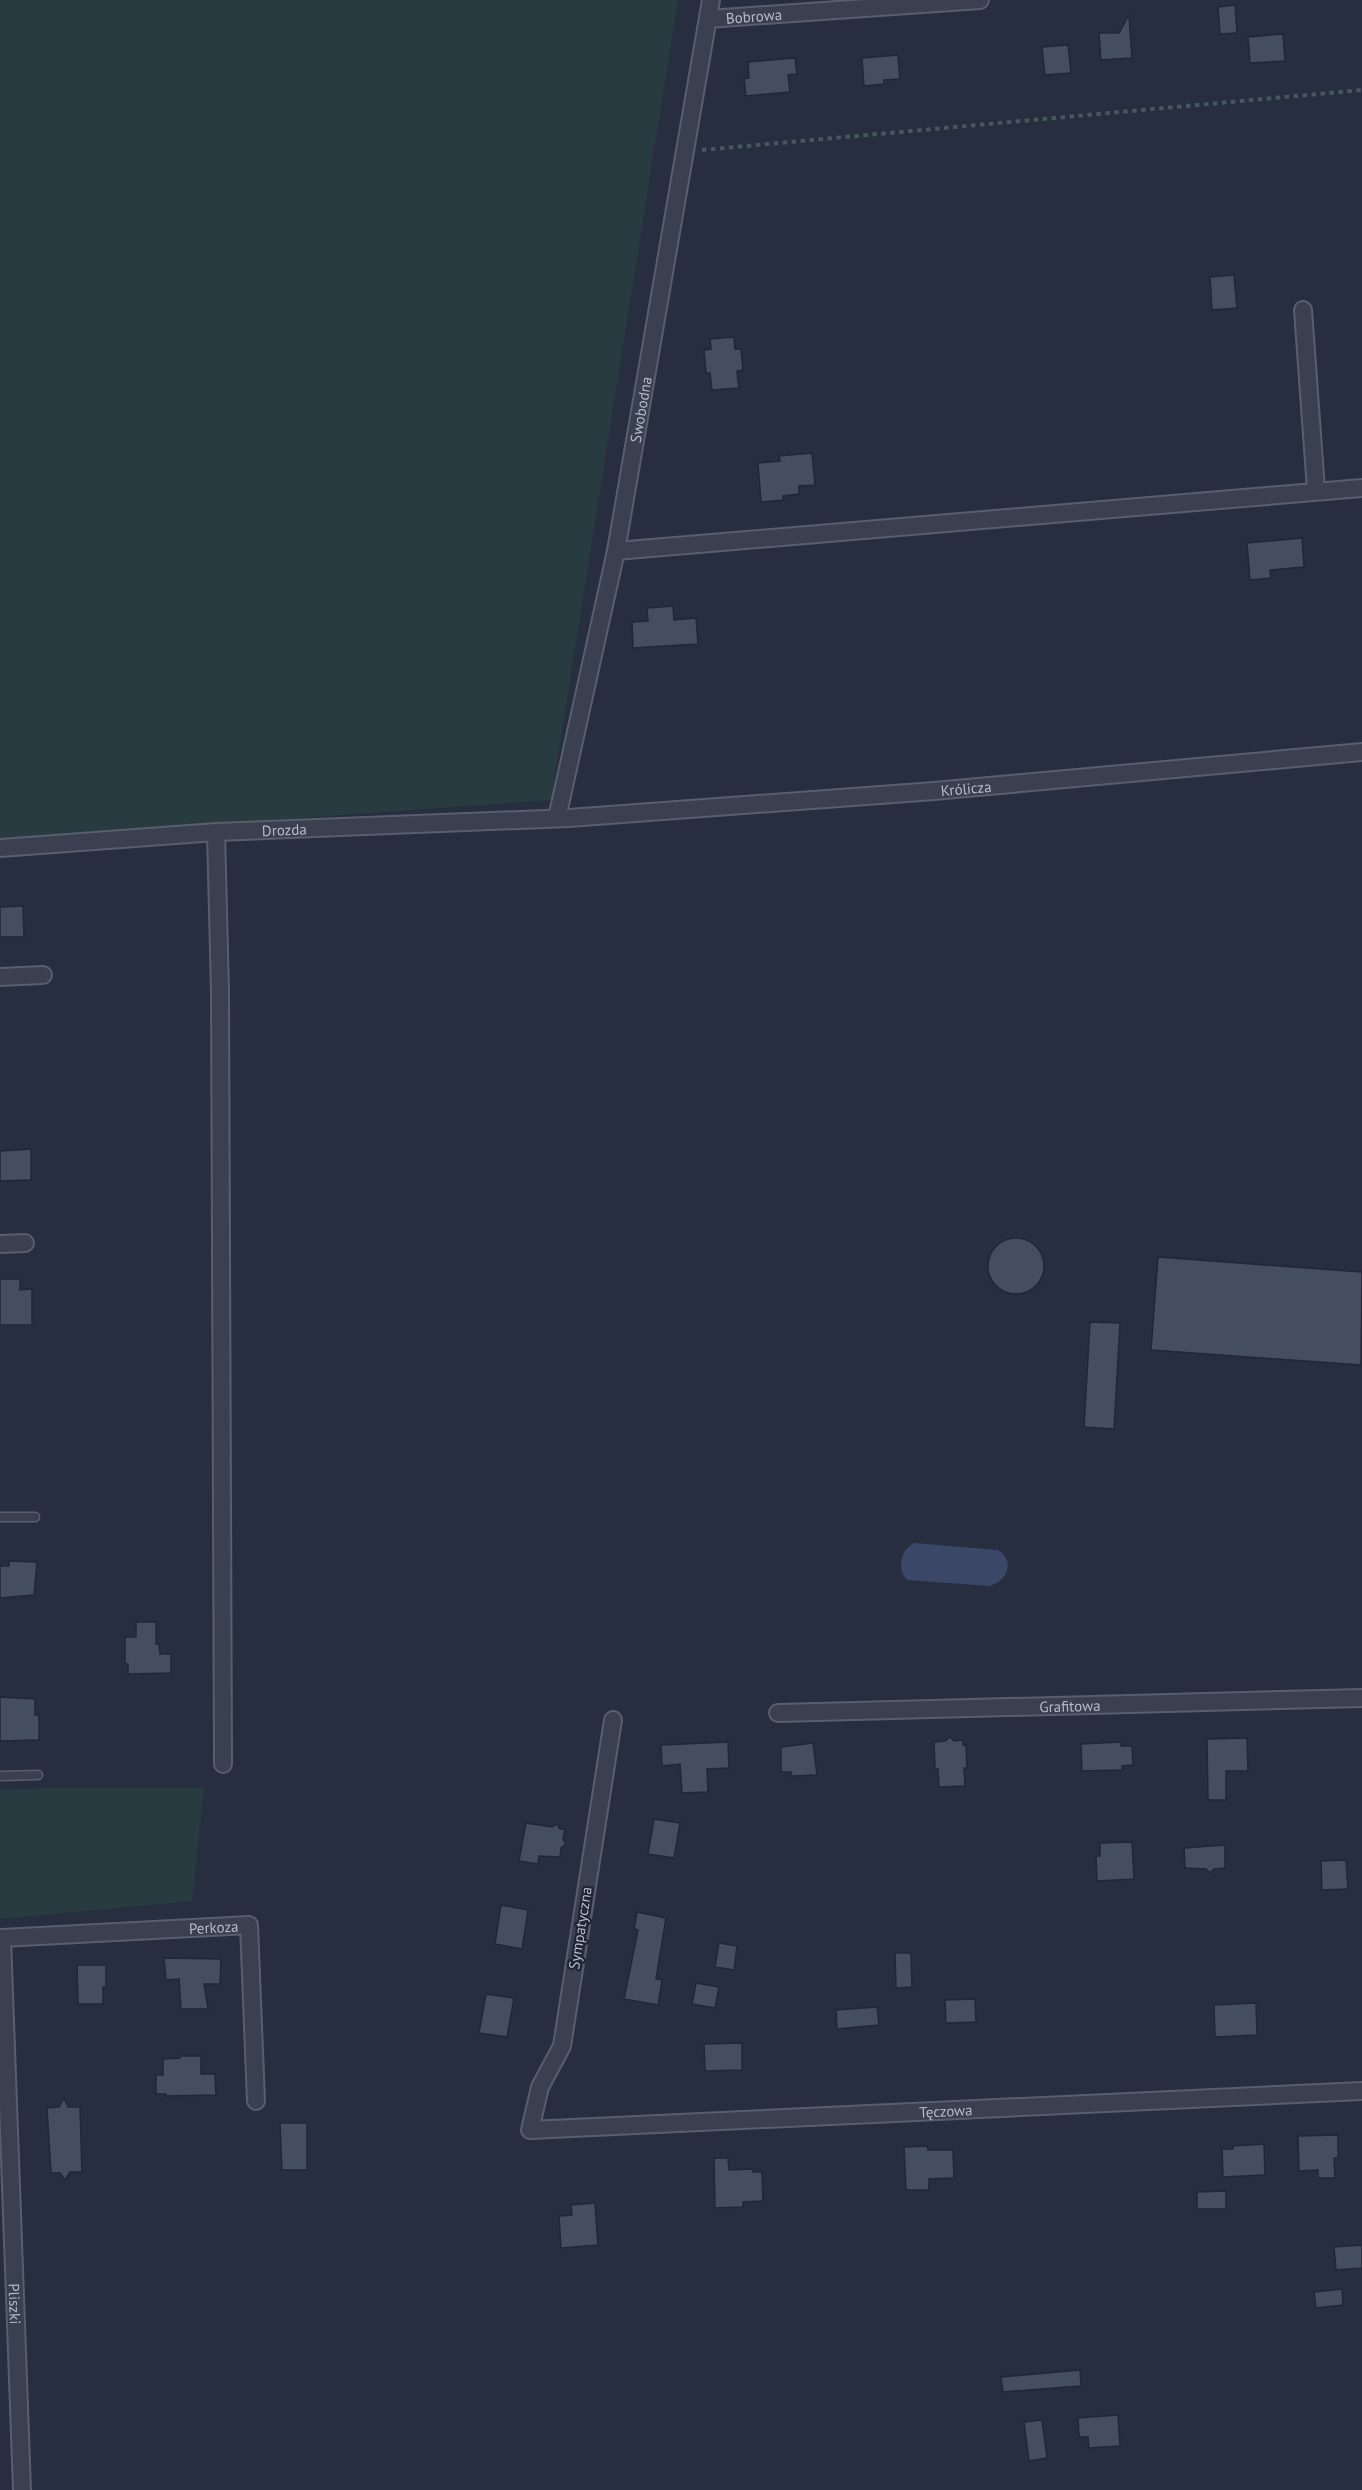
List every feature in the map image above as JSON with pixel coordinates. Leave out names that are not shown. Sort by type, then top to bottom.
[{"type":"street","name":"Swobodna","points":[[563,818],[616,551],[711,0]]},
{"type":"street","name":"Bobrowa","points":[[708,19],[980,0]]},
{"type":"street","points":[[1303,310],[1316,490]]},
{"type":"street","points":[[616,551],[1316,490],[1362,488]]},
{"type":"street","name":"Królicza","points":[[563,818],[934,791],[1362,752]]},
{"type":"street","name":"Drozda","points":[[0,848],[216,832],[563,818]]},
{"type":"street","points":[[216,832],[220,992],[223,1764]]},
{"type":"street","points":[[0,977],[43,975]]},
{"type":"street","points":[[0,1244],[26,1243]]},
{"type":"street","name":"Grafitowa","points":[[778,1713],[1362,1698]]},
{"type":"street","name":"Sympatyczna","points":[[530,2130],[540,2087],[562,2046],[613,1720]]},
{"type":"street","name":"Perkoza","points":[[1,1938],[249,1925],[256,2101]]},
{"type":"street","name":"Pliszki","points":[[1,1938],[22,2490]]},
{"type":"street","name":"Tęczowa","points":[[530,2130],[1362,2091]]},
{"type":"lane","points":[[0,1517],[35,1517]]},
{"type":"lane","points":[[0,1776],[38,1775]]},
{"type":"path","points":[[683,152],[1362,90]]},
{"type":"green space","points":[[0,0],[678,0],[551,800],[0,840]]},
{"type":"green space","points":[[204,1788],[192,1901],[0,1919],[0,1790]]},
{"type":"water","points":[[915,1543],[998,1550],[1007,1560],[1007,1571],[1001,1580],[989,1586],[907,1580],[901,1565],[903,1554]]},
{"type":"building","points":[[1235,5],[1237,33],[1220,34],[1218,7]]},
{"type":"building","points":[[1129,15],[1132,58],[1101,60],[1099,33],[1119,33]]},
{"type":"building","points":[[1283,34],[1285,61],[1250,63],[1248,37]]},
{"type":"building","points":[[1068,45],[1071,73],[1045,75],[1042,47]]},
{"type":"building","points":[[898,55],[900,79],[884,80],[884,84],[864,86],[862,58]]},
{"type":"building","points":[[795,58],[797,74],[788,75],[790,92],[746,96],[744,79],[749,78],[748,62]]},
{"type":"building","points":[[1234,275],[1237,308],[1212,310],[1210,277]]},
{"type":"building","points":[[734,337],[735,349],[741,349],[743,370],[737,371],[739,388],[712,390],[710,373],[706,373],[704,350],[711,349],[710,339]]},
{"type":"building","points":[[812,453],[815,485],[799,486],[799,494],[783,496],[783,500],[761,502],[758,463],[780,461],[779,456]]},
{"type":"building","points":[[1302,538],[1304,567],[1270,570],[1271,578],[1250,580],[1247,543]]},
{"type":"building","points":[[673,606],[674,620],[696,618],[698,644],[633,648],[632,622],[648,621],[647,608]]},
{"type":"building","points":[[23,906],[24,937],[0,937],[0,907]]},
{"type":"building","points":[[31,1149],[31,1180],[0,1181],[0,1151]]},
{"type":"building","points":[[1016,1238],[1031,1243],[1039,1251],[1044,1266],[1039,1281],[1031,1289],[1016,1294],[1001,1289],[993,1281],[988,1266],[993,1251],[1001,1243]]},
{"type":"building","points":[[1158,1257],[1362,1272],[1361,1365],[1151,1350]]},
{"type":"building","points":[[0,1279],[20,1279],[20,1290],[32,1289],[32,1325],[0,1325]]},
{"type":"building","points":[[1090,1322],[1120,1323],[1114,1429],[1084,1427]]},
{"type":"building","points":[[9,1561],[37,1562],[34,1595],[0,1598],[0,1566],[9,1566]]},
{"type":"building","points":[[136,1622],[156,1622],[156,1644],[159,1644],[160,1654],[171,1654],[171,1673],[128,1674],[128,1664],[125,1664],[125,1637],[136,1637]]},
{"type":"building","points":[[0,1697],[35,1699],[35,1715],[39,1715],[39,1740],[0,1741]]},
{"type":"building","points":[[950,1737],[954,1741],[963,1740],[963,1745],[966,1746],[965,1786],[939,1787],[938,1769],[935,1769],[934,1742],[945,1741]]},
{"type":"building","points":[[1247,1738],[1248,1771],[1226,1771],[1226,1800],[1208,1800],[1207,1739]]},
{"type":"building","points":[[728,1742],[729,1768],[707,1769],[708,1792],[682,1793],[680,1764],[662,1766],[661,1745]]},
{"type":"building","points":[[1121,1742],[1121,1746],[1132,1746],[1133,1765],[1122,1766],[1122,1770],[1082,1771],[1081,1744]]},
{"type":"building","points":[[813,1743],[817,1775],[791,1776],[791,1772],[781,1772],[781,1747]]},
{"type":"building","points":[[654,1819],[680,1823],[674,1858],[648,1854]]},
{"type":"building","points":[[526,1823],[552,1827],[557,1824],[560,1829],[565,1829],[563,1839],[566,1844],[561,1848],[560,1857],[539,1856],[538,1864],[519,1861]]},
{"type":"building","points":[[1132,1842],[1134,1879],[1097,1881],[1096,1856],[1100,1856],[1100,1843]]},
{"type":"building","points":[[1225,1845],[1225,1868],[1214,1869],[1210,1873],[1206,1869],[1185,1868],[1184,1848]]},
{"type":"building","points":[[1346,1860],[1348,1889],[1322,1890],[1321,1861]]},
{"type":"building","points":[[501,1905],[528,1910],[522,1949],[495,1944]]},
{"type":"building","points":[[637,1912],[666,1918],[656,1979],[662,1980],[658,2005],[624,1999],[638,1930],[634,1929]]},
{"type":"building","points":[[719,1943],[737,1946],[734,1970],[715,1967]]},
{"type":"building","points":[[895,1953],[911,1953],[912,1987],[896,1988]]},
{"type":"building","points":[[164,1958],[221,1959],[220,1984],[204,1984],[208,2009],[181,2009],[179,1979],[166,1980]]},
{"type":"building","points":[[77,1965],[106,1965],[103,2004],[78,2004]]},
{"type":"building","points":[[696,1983],[719,1987],[715,2008],[692,2004]]},
{"type":"building","points":[[486,1994],[514,1998],[507,2037],[479,2033]]},
{"type":"building","points":[[975,1999],[976,2022],[946,2023],[945,2000]]},
{"type":"building","points":[[1256,2003],[1257,2035],[1215,2037],[1214,2005]]},
{"type":"building","points":[[877,2007],[879,2025],[837,2029],[836,2010]]},
{"type":"building","points":[[742,2043],[742,2070],[705,2071],[704,2044]]},
{"type":"building","points":[[180,2056],[201,2056],[201,2074],[215,2074],[216,2095],[166,2096],[166,2094],[156,2094],[156,2075],[163,2075],[163,2059],[180,2058]]},
{"type":"building","points":[[64,2098],[68,2107],[80,2107],[82,2172],[70,2172],[65,2180],[60,2173],[51,2173],[47,2108],[59,2107]]},
{"type":"building","points":[[280,2123],[307,2123],[307,2170],[282,2170]]},
{"type":"building","points":[[1338,2135],[1338,2158],[1334,2158],[1335,2178],[1318,2178],[1318,2170],[1299,2171],[1298,2136]]},
{"type":"building","points":[[1264,2144],[1265,2175],[1223,2177],[1222,2149]]},
{"type":"building","points":[[927,2146],[928,2150],[953,2150],[954,2178],[929,2179],[929,2190],[906,2190],[904,2147]]},
{"type":"building","points":[[714,2158],[728,2158],[729,2170],[753,2169],[753,2172],[762,2172],[763,2201],[743,2202],[743,2207],[715,2208]]},
{"type":"building","points":[[1226,2191],[1226,2209],[1197,2209],[1197,2192]]},
{"type":"building","points":[[595,2203],[598,2245],[561,2248],[559,2216],[572,2215],[571,2205]]},
{"type":"building","points":[[1362,2245],[1362,2268],[1336,2270],[1334,2247]]},
{"type":"building","points":[[1342,2289],[1343,2305],[1316,2308],[1314,2292]]},
{"type":"building","points":[[1080,2370],[1081,2386],[1003,2392],[1001,2377]]},
{"type":"building","points":[[1118,2415],[1120,2446],[1089,2448],[1088,2437],[1079,2437],[1078,2418]]},
{"type":"building","points":[[1042,2420],[1047,2458],[1029,2461],[1024,2422]]}]
